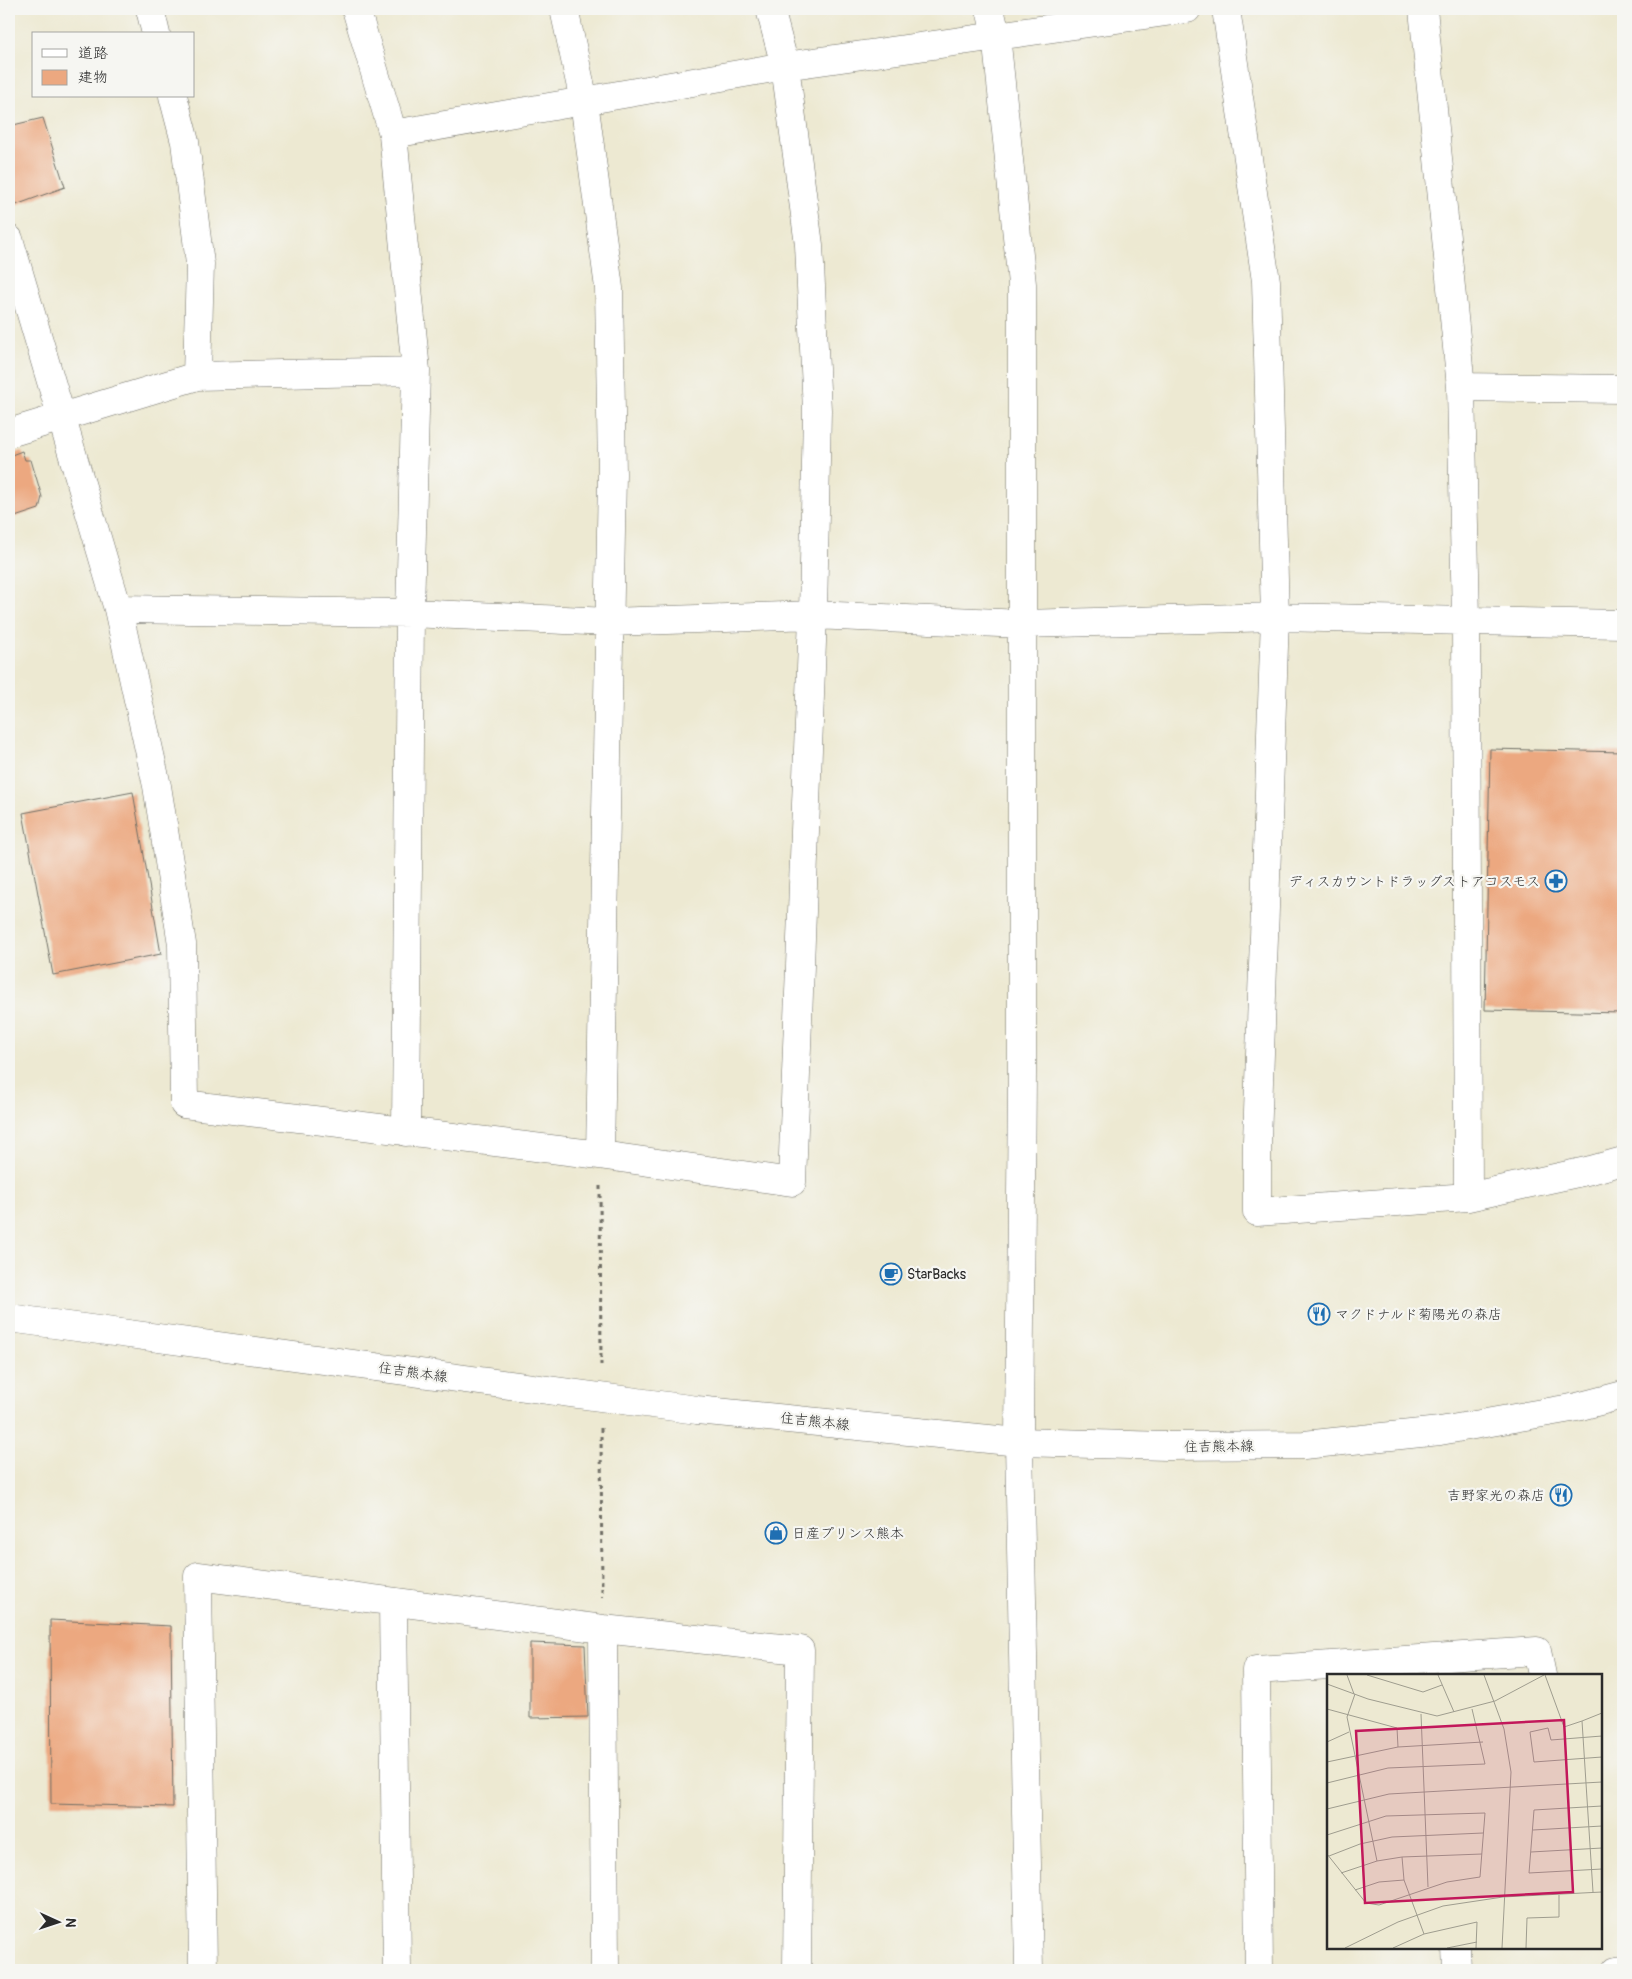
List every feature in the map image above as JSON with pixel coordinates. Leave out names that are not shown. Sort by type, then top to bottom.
[{"type":"street","points":[[150,9],[156,32]]},
{"type":"street","points":[[356,9],[392,134],[416,371],[410,613],[406,1132]]},
{"type":"street","points":[[564,9],[584,101],[609,288],[612,474],[600,1155]]},
{"type":"street","points":[[9,239],[118,609],[157,786],[182,944],[184,1104],[600,1155],[792,1182],[813,615],[817,410],[809,245],[785,66],[770,9]]},
{"type":"street","points":[[990,9],[996,35],[1022,284],[1023,624],[1019,1442],[1029,1970]]},
{"type":"street","points":[[392,134],[785,66],[1187,9]]},
{"type":"street","points":[[1226,9],[1266,281],[1275,617],[1256,1141],[1258,1212],[1468,1197],[1591,1170],[1623,1161]]},
{"type":"street","points":[[1423,9],[1461,387],[1466,619],[1468,1197]]},
{"type":"street","points":[[173,98],[184,142],[200,264],[197,376]]},
{"type":"street","points":[[9,432],[197,376],[416,371]]},
{"type":"street","points":[[1461,387],[1623,389]]},
{"type":"street","points":[[118,609],[410,613],[610,622],[813,615],[1023,624],[1275,617],[1466,619],[1623,624]]},
{"type":"street","name":"住吉熊本線","points":[[9,1318],[697,1410],[1019,1442],[1167,1446],[1304,1445],[1440,1431],[1578,1407],[1623,1395]]},
{"type":"street","points":[[203,1970],[198,1576],[602,1629],[800,1650],[797,1970]]},
{"type":"street","points":[[394,1602],[397,1970]]},
{"type":"street","points":[[602,1629],[605,1970]]},
{"type":"street","points":[[1259,1970],[1256,1670],[1537,1651],[1542,1674]]},
{"type":"street","points":[[1456,1949],[1457,1970]]},
{"type":"street","points":[[1616,1970],[1623,1969]]},
{"type":"building","points":[[43,118],[65,187],[13,206],[9,194],[9,126]]},
{"type":"building","points":[[22,451],[25,460],[31,460],[42,497],[39,509],[9,519],[9,456]]},
{"type":"building","name":"ディスカウントドラッグストアコスモス","points":[[1490,749],[1623,752],[1623,1013],[1485,1010]]},
{"type":"building","points":[[133,792],[161,954],[53,975],[23,813]]},
{"type":"building","points":[[50,1620],[171,1626],[173,1807],[51,1804]]},
{"type":"building","points":[[530,1643],[585,1645],[588,1717],[530,1718]]},
{"type":"place","name":"ディスカウントドラッグストアコスモス","points":[[1556,881]]},
{"type":"place","name":"StarBacks","points":[[891,1274]]},
{"type":"place","name":"マクドナルド菊陽光の森店","points":[[1319,1314]]},
{"type":"place","name":"吉野家光の森店","points":[[1561,1495]]},
{"type":"place","name":"日産プリンス熊本","points":[[776,1533]]}]
